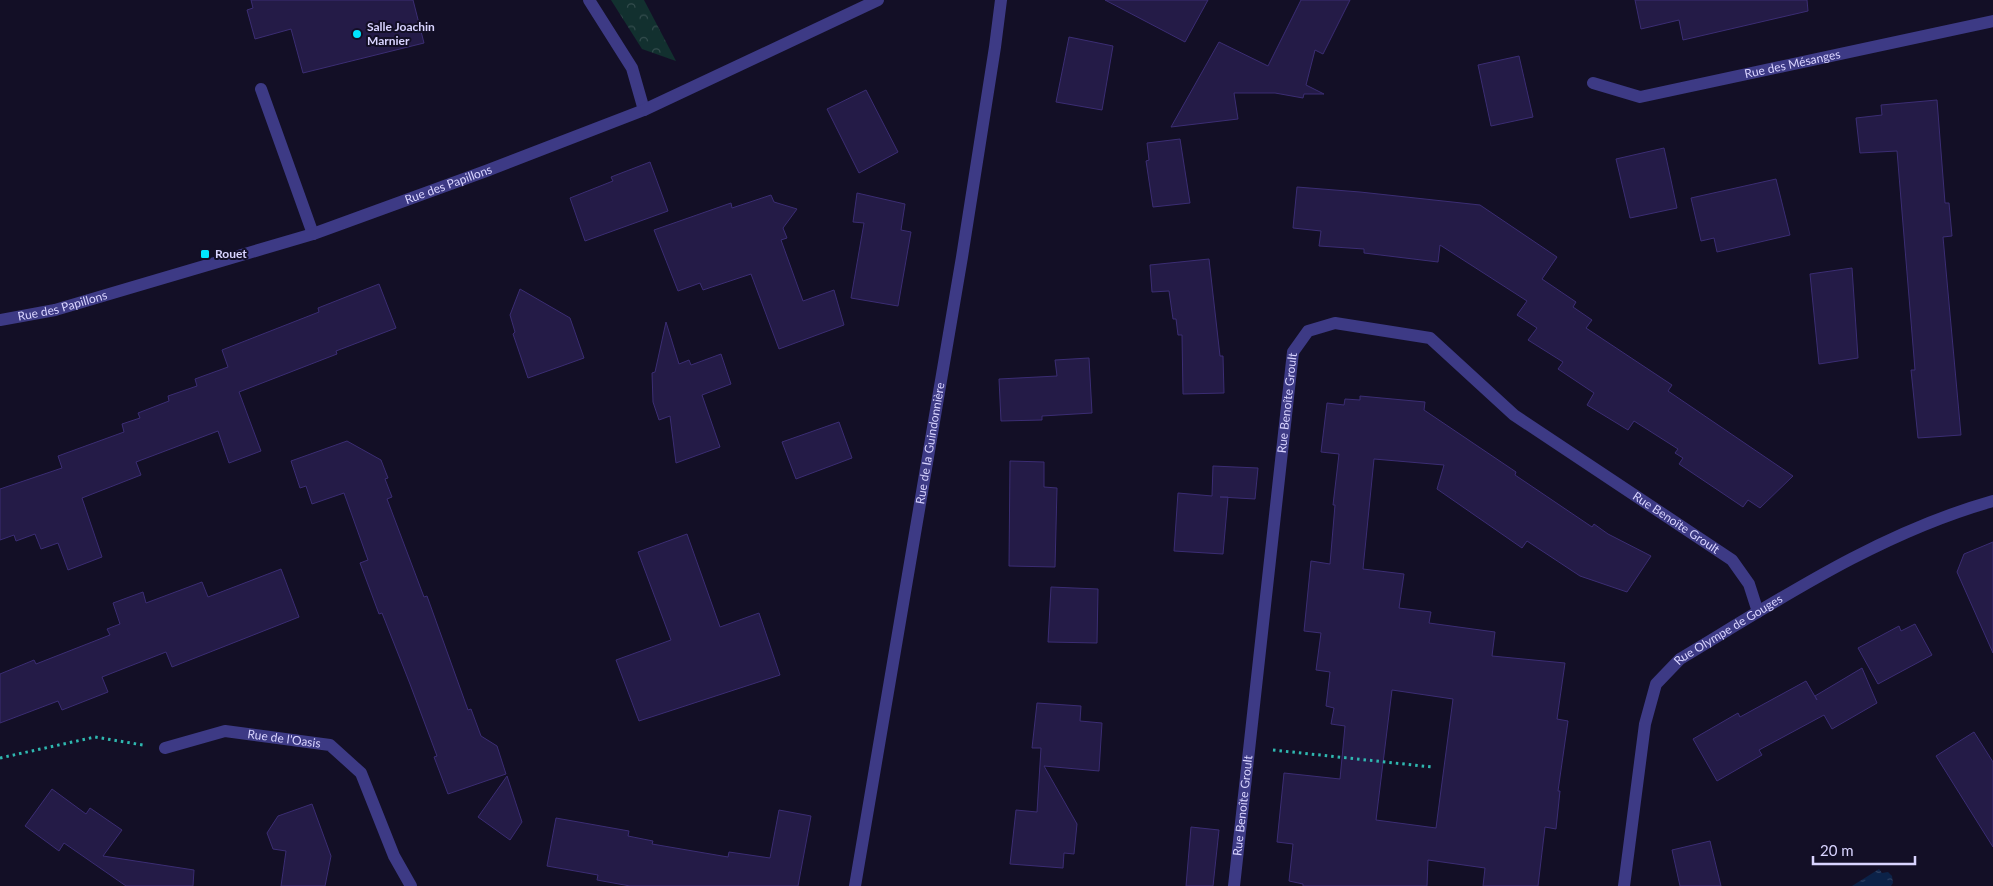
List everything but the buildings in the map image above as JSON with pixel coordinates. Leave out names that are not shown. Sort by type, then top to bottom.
[{"type":"street","points":[[589,0],[632,68],[644,110]]},
{"type":"street","name":"Rue des Papillons","points":[[0,320],[55,310],[313,234],[486,171],[644,110],[878,0]]},
{"type":"street","name":"Rue de la Guindonnière","points":[[855,886],[965,238],[995,47],[1000,0]]},
{"type":"street","name":"Rue des Mésanges","points":[[1593,83],[1640,98],[1993,21]]},
{"type":"street","points":[[261,89],[313,234]]},
{"type":"street","name":"Rue Benoîte Groult","points":[[1234,886],[1293,352],[1308,331],[1335,323],[1430,338],[1514,414],[1732,560],[1749,584],[1758,612]]},
{"type":"street","name":"Rue Olympe de Gouges","points":[[1624,886],[1645,724],[1656,684],[1680,659],[1861,552],[1955,512],[1993,501]]},
{"type":"street","name":"Rue de l'Oasis","points":[[166,748],[225,731],[330,745],[361,773],[394,856],[411,886]]},
{"type":"path","points":[[0,758],[95,737],[166,748]]},
{"type":"path","points":[[1250,748],[1432,768]]},
{"type":"green space","points":[[611,0],[644,0],[676,61],[642,49]]},
{"type":"water","points":[[1879,869],[1882,873],[1888,872],[1892,876],[1893,883],[1891,886],[1852,886]]},
{"type":"place","name":"Salle Joachin Marnier","points":[[357,34]]},
{"type":"place","name":"Rouet","points":[[205,254]]}]
